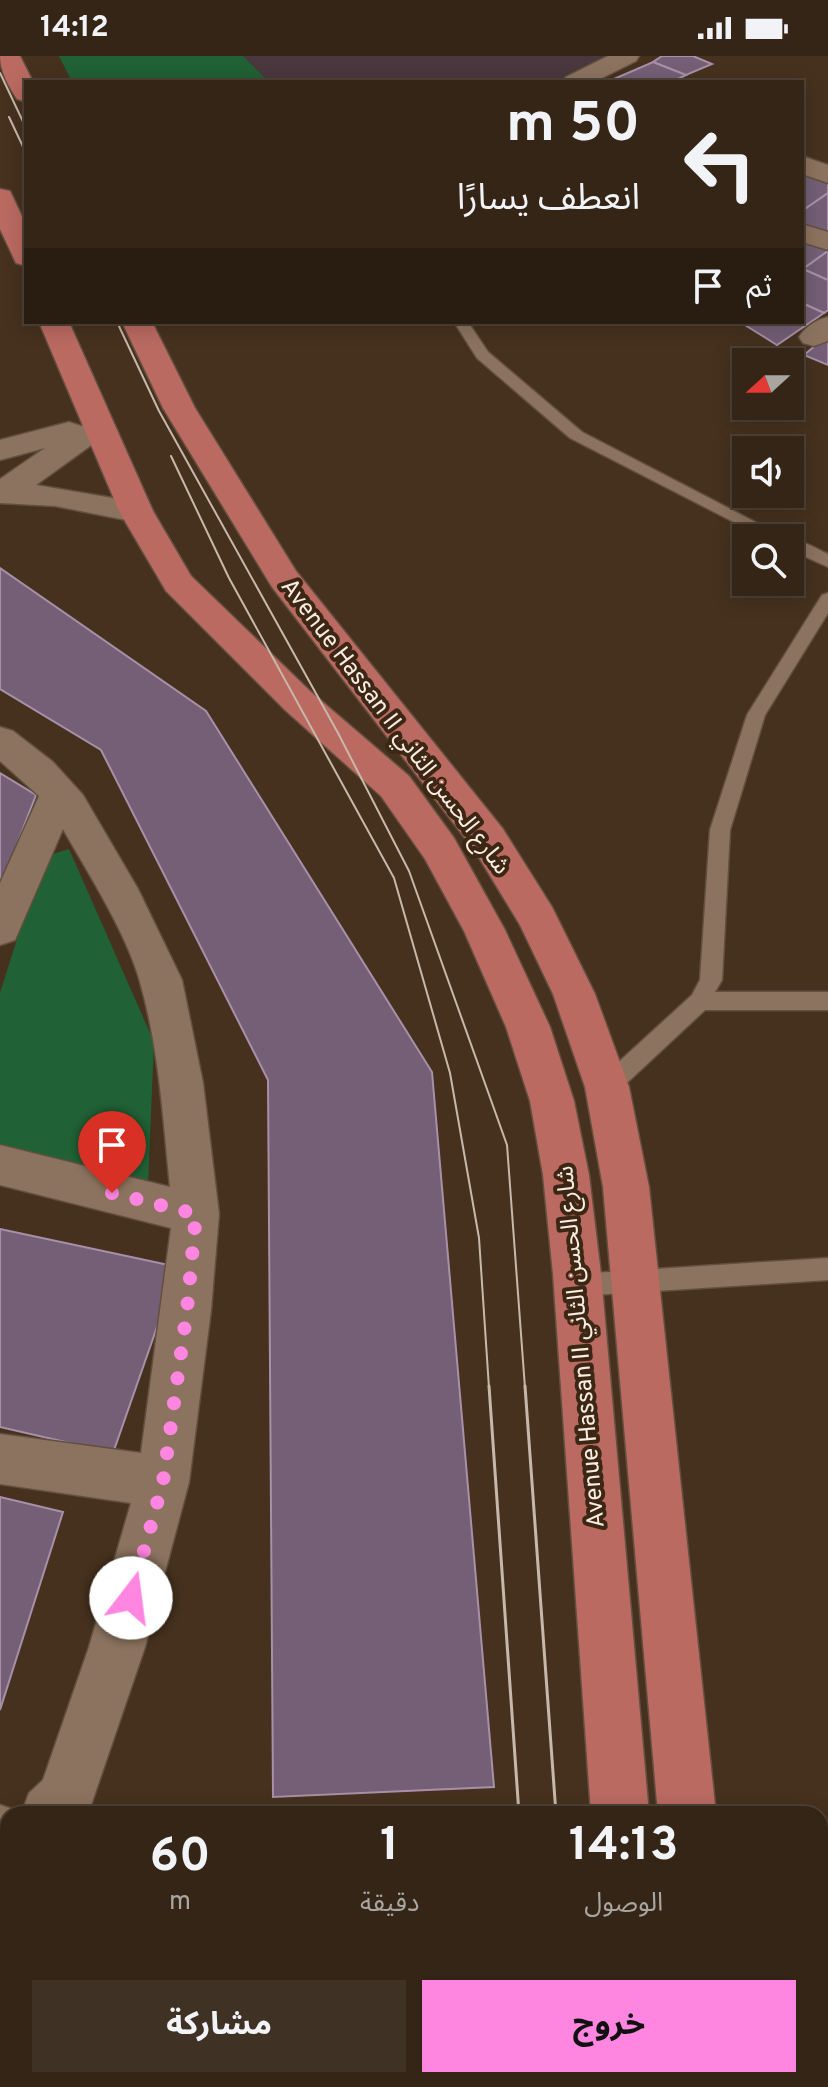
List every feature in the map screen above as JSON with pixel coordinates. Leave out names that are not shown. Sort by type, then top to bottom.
[{"type":"highway","points":[[8,56],[24,90]]},
{"type":"highway","points":[[0,197],[24,252]]},
{"type":"highway","name":"Avenue Hassan II شارع الحسن الثاني","points":[[55,324],[136,511],[178,583],[298,701],[395,786],[440,849],[484,930],[528,1027],[552,1101],[566,1175],[578,1285],[619,1806]]},
{"type":"highway","name":"Avenue Hassan II شارع الحسن الثاني","points":[[138,324],[179,408],[284,579],[414,742],[497,853],[537,918],[574,994],[607,1087],[626,1187],[686,1806]]},
{"type":"street","points":[[579,80],[627,56]]},
{"type":"street","points":[[804,165],[828,175]]},
{"type":"street","points":[[804,233],[828,242]]},
{"type":"street","points":[[0,450],[99,426]]},
{"type":"street","points":[[1,493],[99,426]]},
{"type":"street","points":[[1,493],[55,496],[136,511]]},
{"type":"street","points":[[0,741],[39,772],[85,831],[124,900],[161,980],[181,1083],[196,1214],[187,1310],[163,1482],[117,1647],[65,1799],[58,1806]]},
{"type":"street","points":[[0,929],[59,794]]},
{"type":"street","points":[[0,1165],[196,1214]]},
{"type":"street","points":[[0,1459],[163,1482]]},
{"type":"lane","points":[[462,324],[482,355],[576,435],[751,524]]},
{"type":"lane","points":[[804,550],[828,561]]},
{"type":"lane","points":[[607,1087],[700,1001],[711,980],[720,830],[756,715],[828,599]]},
{"type":"lane","points":[[700,1001],[828,1001]]},
{"type":"lane","points":[[578,1285],[828,1269]]},
{"type":"shaded area","points":[[243,56],[634,56],[589,80],[267,80]]},
{"type":"green space","points":[[59,56],[243,56],[267,80],[71,80]]},
{"type":"green space","points":[[69,849],[154,1042],[148,1185],[0,1148],[0,993],[43,857]]},
{"type":"building","points":[[662,56],[693,56],[712,64],[686,75],[653,62]]},
{"type":"building","points":[[653,62],[686,75],[676,80],[612,80]]},
{"type":"building","points":[[804,172],[828,181],[828,193],[804,210]]},
{"type":"building","points":[[828,193],[828,235],[804,225],[804,210]]},
{"type":"building","points":[[804,237],[828,247],[828,251],[804,268]]},
{"type":"building","points":[[828,251],[828,280],[804,268]]},
{"type":"building","points":[[804,269],[828,280],[828,310],[824,313],[804,304]]},
{"type":"building","points":[[804,304],[824,313],[777,345],[743,324],[804,324]]},
{"type":"building","points":[[828,335],[828,365],[804,355]]},
{"type":"building","points":[[0,568],[206,711],[432,1072],[494,1787],[273,1797],[268,1080],[101,750],[0,689]]},
{"type":"building","points":[[0,773],[36,795],[0,888]]},
{"type":"building","points":[[0,1229],[178,1267],[113,1453],[0,1427]]},
{"type":"building","points":[[0,1497],[63,1512],[0,1710]]},
{"type":"tram line","points":[[0,73],[24,124]]},
{"type":"tram line","points":[[9,117],[24,149]]},
{"type":"tram line","points":[[118,324],[159,411],[338,733],[409,871],[507,1145],[525,1388]]},
{"type":"tram line","points":[[171,456],[229,578],[394,878],[450,1073],[479,1238],[489,1388]]},
{"type":"tram line","points":[[489,1386],[518,1806]]},
{"type":"tram line","points":[[525,1386],[555,1806]]},
{"type":"route","points":[[112,1193],[196,1214],[187,1310],[163,1482],[131,1598]]}]
